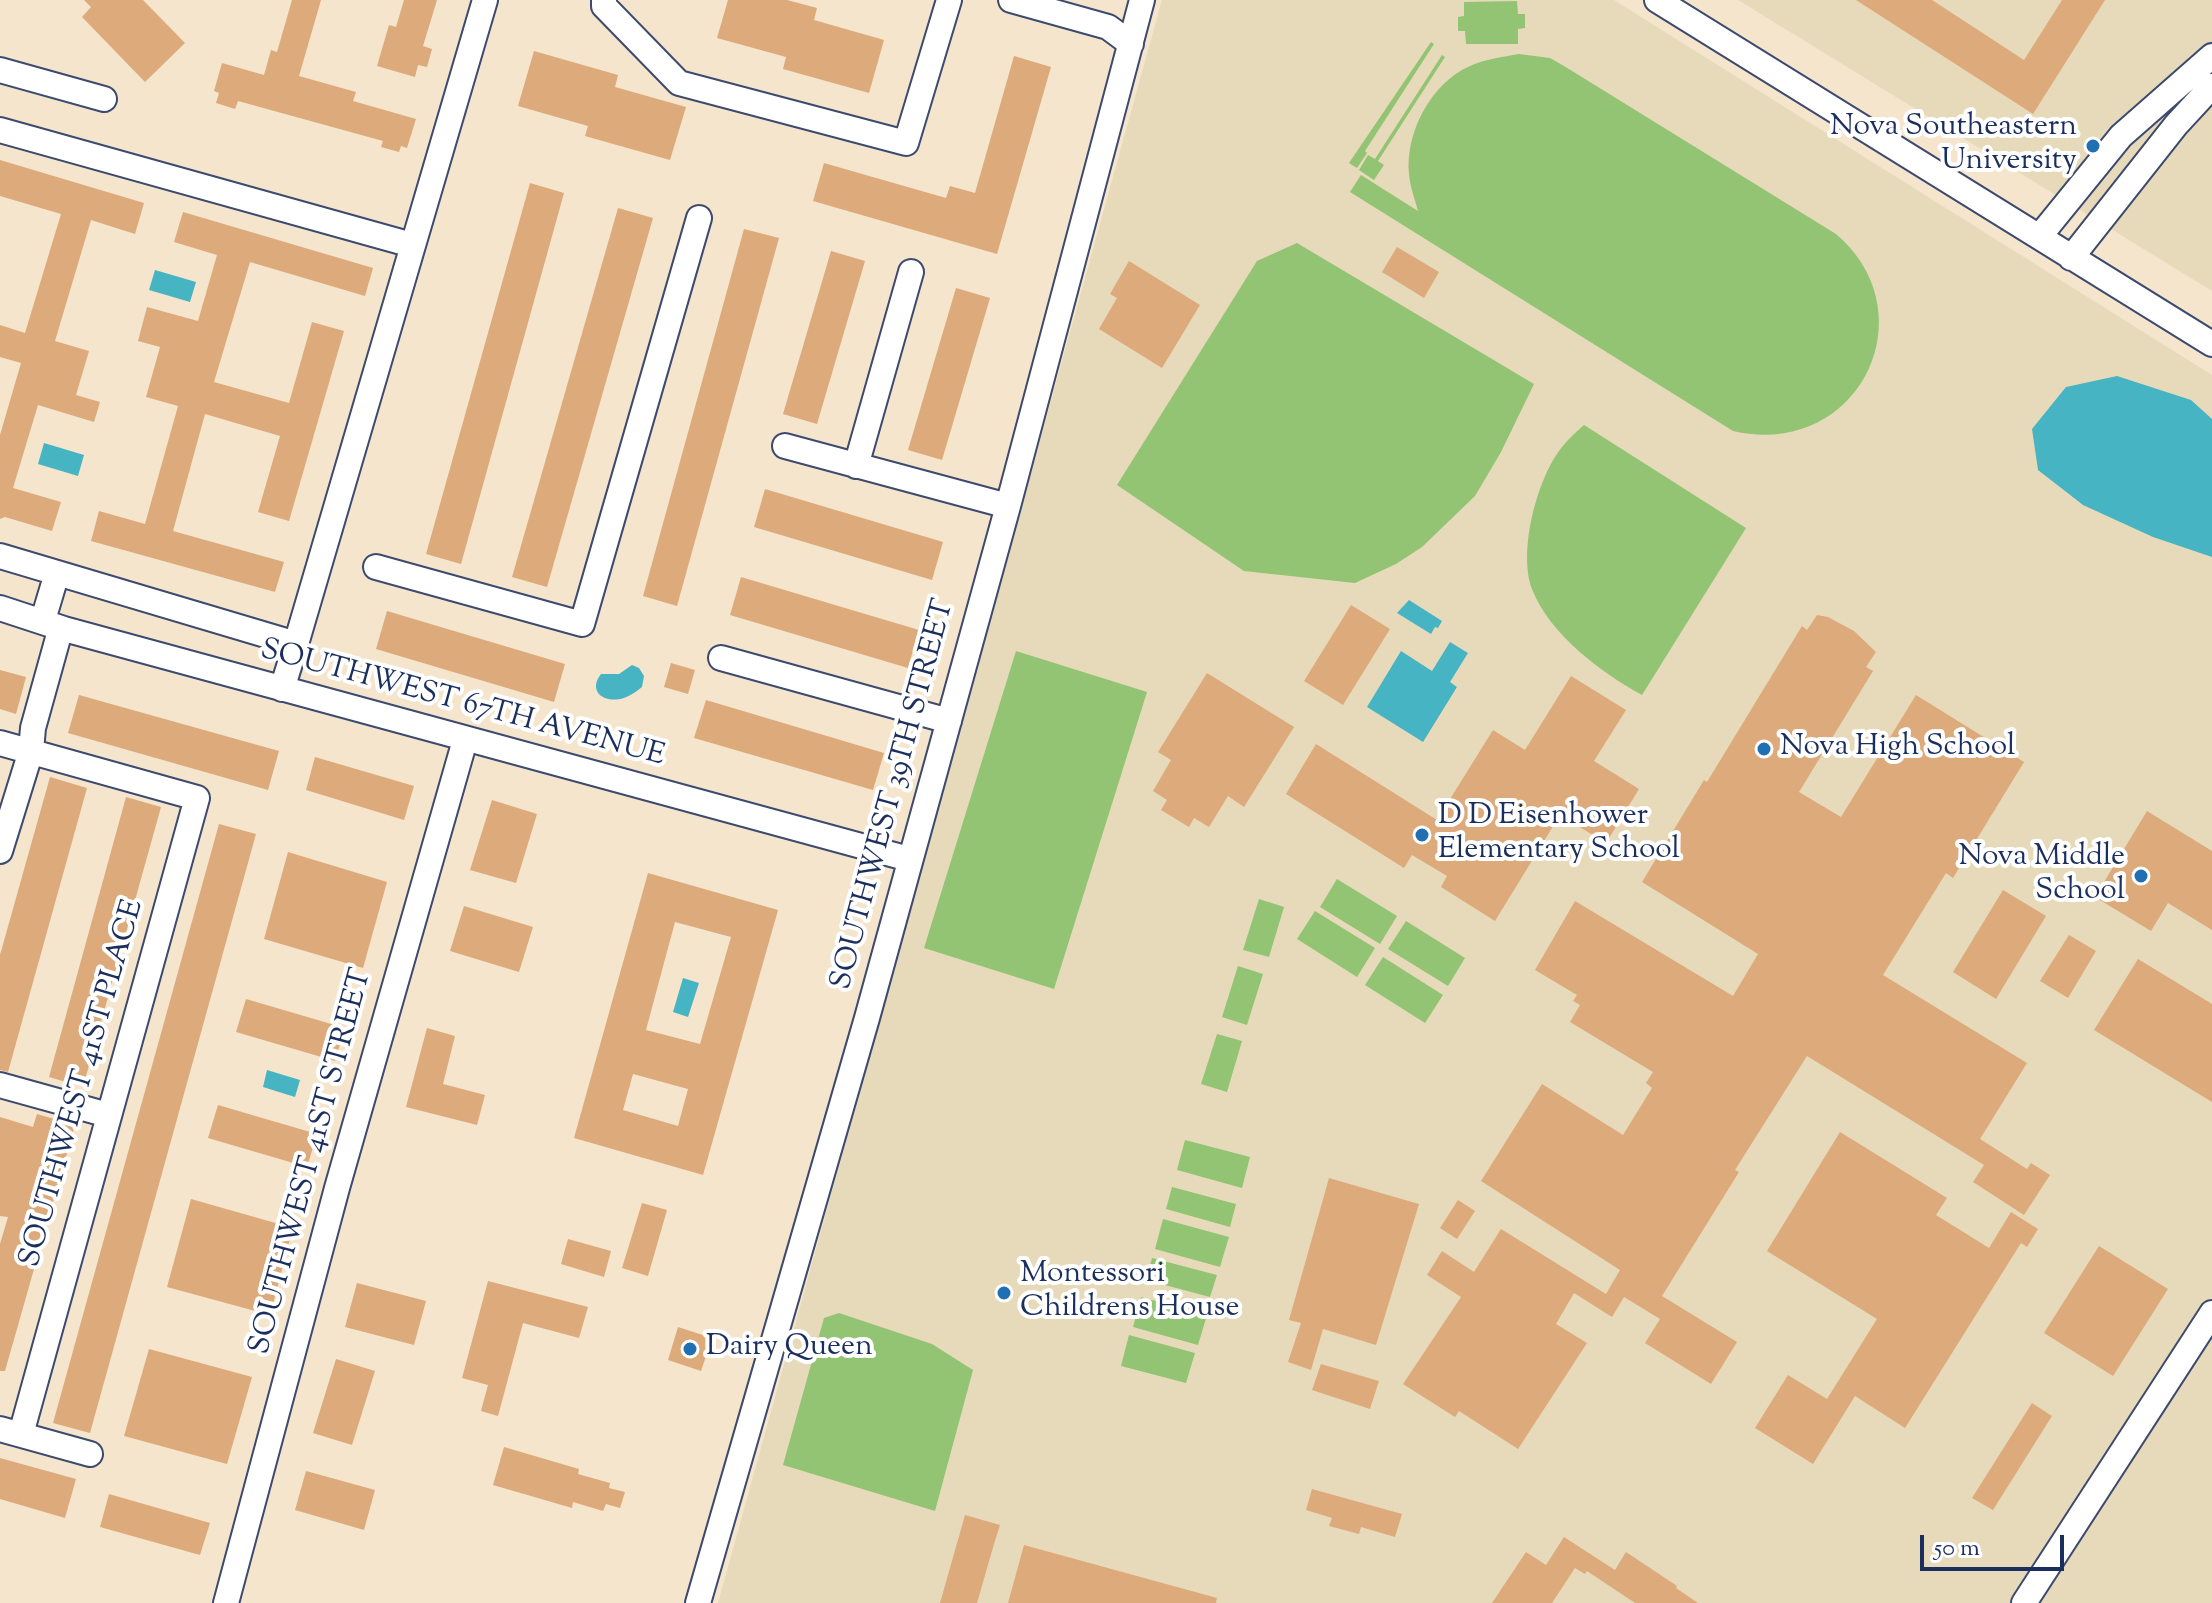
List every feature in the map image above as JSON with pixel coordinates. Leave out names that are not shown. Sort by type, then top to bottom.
[{"type":"street","points":[[282,689],[485,0]]},
{"type":"street","points":[[604,0],[604,6],[679,83],[906,143],[949,0]]},
{"type":"street","points":[[1011,0],[1108,27],[1131,44]]},
{"type":"street","name":"SOUTHWEST 39TH STREET","points":[[698,1603],[854,1064],[1008,506],[1142,0]]},
{"type":"street","points":[[1657,0],[1686,8],[2071,258],[2212,344]]},
{"type":"street","points":[[2039,237],[2121,136],[2212,56]]},
{"type":"street","points":[[0,70],[104,99]]},
{"type":"street","points":[[2071,258],[2176,125],[2212,86]]},
{"type":"street","points":[[2156,103],[2176,125]]},
{"type":"street","points":[[0,130],[412,245]]},
{"type":"street","points":[[376,567],[582,624],[699,218]]},
{"type":"street","points":[[856,466],[911,272]]},
{"type":"street","points":[[785,446],[1008,506]]},
{"type":"street","points":[[0,556],[296,644]]},
{"type":"street","points":[[0,851],[31,751],[47,736],[61,627],[57,573]]},
{"type":"street","name":"SOUTHWEST 67TH AVENUE","points":[[0,608],[465,740],[909,859]]},
{"type":"street","points":[[721,658],[949,721]]},
{"type":"street","name":"SOUTHWEST 41ST STREET","points":[[226,1603],[337,1188],[465,740]]},
{"type":"street","points":[[0,743],[31,751]]},
{"type":"street","name":"SOUTHWEST 41ST PLACE","points":[[10,1432],[108,1115],[197,798],[31,751]]},
{"type":"street","points":[[0,1085],[108,1115]]},
{"type":"street","points":[[2024,1603],[2212,1313]]},
{"type":"street","points":[[10,1432],[90,1454]]},
{"type":"shaded area","points":[[1162,0],[1614,0],[2212,375],[2212,1603],[718,1603]]},
{"type":"shaded area","name":"Nova Southeastern University","points":[[1738,0],[2212,0],[2212,291]]},
{"type":"green space","points":[[1517,1],[1518,14],[1525,14],[1525,28],[1518,29],[1518,44],[1466,44],[1465,31],[1458,31],[1458,17],[1464,16],[1464,2]]},
{"type":"green space","points":[[1431,42],[1434,44],[1357,168],[1349,163]]},
{"type":"green space","points":[[1519,54],[1550,58],[1836,234],[1864,267],[1877,303],[1878,339],[1867,373],[1845,403],[1815,424],[1777,434],[1733,431],[1350,192],[1361,175],[1418,211],[1410,179],[1409,158],[1411,142],[1423,111],[1443,84],[1456,74],[1482,62]]},
{"type":"green space","points":[[1442,55],[1445,57],[1378,161],[1384,165],[1374,180],[1359,170],[1368,155],[1375,159]]},
{"type":"green space","points":[[1297,243],[1534,384],[1501,452],[1475,496],[1422,547],[1396,564],[1355,583],[1244,571],[1117,485],[1257,261]]},
{"type":"green space","points":[[1584,425],[1746,528],[1642,695],[1594,664],[1564,637],[1540,606],[1528,573],[1532,515],[1545,477],[1562,447]]},
{"type":"green space","points":[[1016,651],[1147,692],[1054,989],[924,948]]},
{"type":"green space","points":[[1337,879],[1397,916],[1380,944],[1320,907]]},
{"type":"green space","points":[[1259,899],[1284,907],[1269,957],[1243,950]]},
{"type":"green space","points":[[1315,911],[1375,948],[1357,977],[1297,939]]},
{"type":"green space","points":[[1406,921],[1465,958],[1448,986],[1388,949]]},
{"type":"green space","points":[[1383,957],[1443,995],[1425,1023],[1365,985]]},
{"type":"green space","points":[[1238,966],[1263,974],[1247,1025],[1222,1017]]},
{"type":"green space","points":[[1217,1034],[1242,1041],[1227,1092],[1201,1084]]},
{"type":"green space","points":[[1185,1140],[1250,1157],[1242,1188],[1177,1170]]},
{"type":"green space","points":[[1172,1187],[1236,1204],[1230,1227],[1166,1209]]},
{"type":"green space","points":[[1163,1219],[1229,1237],[1220,1267],[1155,1249]]},
{"type":"green space","points":[[1152,1258],[1217,1275],[1210,1297],[1146,1280]]},
{"type":"green space","points":[[1141,1297],[1207,1315],[1198,1345],[1133,1327]]},
{"type":"green space","points":[[839,1313],[932,1344],[973,1370],[935,1511],[783,1465],[824,1318]]},
{"type":"green space","points":[[1129,1335],[1195,1353],[1186,1383],[1121,1366]]},
{"type":"water","points":[[155,270],[196,282],[190,302],[149,290]]},
{"type":"water","points":[[2117,376],[2191,400],[2212,419],[2212,557],[2153,537],[2083,505],[2038,470],[2032,429],[2066,387]]},
{"type":"water","points":[[44,443],[84,455],[78,476],[38,464]]},
{"type":"water","points":[[1409,600],[1442,621],[1431,634],[1397,613]]},
{"type":"water","points":[[1450,642],[1468,653],[1450,682],[1457,687],[1423,742],[1367,707],[1401,651],[1432,671]]},
{"type":"water","points":[[632,665],[639,668],[644,676],[642,687],[624,698],[610,699],[600,695],[596,686],[601,674],[619,674]]},
{"type":"water","points":[[683,978],[699,983],[688,1017],[673,1012]]},
{"type":"water","points":[[267,1070],[300,1080],[295,1097],[263,1087]]},
{"type":"building","points":[[84,0],[143,0],[185,43],[145,82],[82,17],[91,7]]},
{"type":"building","points":[[292,0],[321,0],[299,76],[356,92],[353,101],[416,119],[407,148],[401,146],[399,152],[381,147],[383,141],[238,101],[235,109],[216,103],[219,93],[214,91],[222,63],[264,75],[271,50],[277,52]]},
{"type":"building","points":[[404,0],[437,0],[423,46],[432,49],[427,67],[418,65],[415,77],[377,66],[389,25],[396,27]]},
{"type":"building","points":[[728,0],[787,0],[817,8],[814,20],[884,40],[869,93],[783,69],[786,57],[717,38]]},
{"type":"building","points":[[1856,0],[1932,0],[2024,60],[2062,0],[2105,0],[2033,114]]},
{"type":"building","points":[[534,51],[618,75],[615,87],[686,107],[670,160],[585,136],[588,126],[518,106]]},
{"type":"building","points":[[1014,56],[1051,67],[997,254],[813,201],[824,163],[946,198],[950,186],[975,193]]},
{"type":"building","points":[[0,160],[144,203],[135,234],[91,220],[55,341],[89,351],[76,395],[100,402],[94,422],[38,405],[13,488],[61,502],[52,531],[5,517],[0,519],[0,435],[21,363],[0,357],[0,325],[25,333],[61,214],[0,196]]},
{"type":"building","points":[[530,183],[564,193],[461,564],[426,554]]},
{"type":"building","points":[[618,208],[653,218],[547,587],[512,577]]},
{"type":"building","points":[[183,212],[373,268],[365,296],[250,262],[214,382],[289,403],[312,322],[344,331],[289,521],[258,512],[280,436],[205,414],[173,531],[284,562],[275,592],[91,541],[99,511],[145,524],[178,406],[146,397],[160,347],[138,341],[147,307],[198,321],[217,255],[174,242]]},
{"type":"building","points":[[744,229],[779,238],[677,606],[643,596]]},
{"type":"building","points":[[1397,247],[1439,272],[1424,298],[1382,272]]},
{"type":"building","points":[[831,251],[865,261],[817,424],[783,414]]},
{"type":"building","points":[[1129,261],[1200,305],[1162,368],[1099,329],[1117,298],[1110,294]]},
{"type":"building","points":[[956,288],[990,298],[942,460],[908,450]]},
{"type":"building","points":[[765,489],[943,542],[932,580],[754,527]]},
{"type":"building","points":[[741,577],[919,630],[908,668],[730,615]]},
{"type":"building","points":[[1351,605],[1390,629],[1343,705],[1304,681]]},
{"type":"building","points":[[387,611],[565,664],[554,702],[376,649]]},
{"type":"building","points":[[1817,615],[1828,617],[1854,631],[1876,652],[1866,667],[1873,671],[1799,792],[1841,817],[1916,695],[2024,762],[1953,878],[1946,873],[1883,975],[2027,1063],[1980,1139],[2027,1169],[2031,1163],[2050,1175],[2024,1215],[1973,1182],[1984,1165],[1807,1056],[1735,1170],[1739,1172],[1662,1296],[1737,1342],[1711,1384],[1645,1343],[1660,1319],[1624,1297],[1612,1317],[1574,1293],[1556,1324],[1587,1343],[1518,1449],[1459,1411],[1455,1417],[1403,1384],[1461,1297],[1427,1275],[1442,1251],[1474,1272],[1501,1229],[1606,1294],[1620,1270],[1481,1181],[1542,1084],[1623,1135],[1652,1088],[1646,1083],[1653,1072],[1570,1022],[1580,1005],[1573,1001],[1577,995],[1535,970],[1575,901],[1733,996],[1758,954],[1642,882],[1802,626],[1807,630]]},
{"type":"building","points":[[671,663],[695,670],[688,694],[664,687]]},
{"type":"building","points":[[0,670],[26,677],[16,714],[0,709]]},
{"type":"building","points":[[1207,673],[1294,727],[1244,807],[1228,796],[1209,827],[1194,818],[1189,827],[1161,810],[1167,800],[1153,791],[1171,760],[1158,752]]},
{"type":"building","points":[[1571,676],[1626,710],[1594,761],[1639,789],[1606,843],[1560,815],[1495,921],[1441,887],[1447,876],[1412,855],[1404,868],[1286,794],[1316,744],[1437,820],[1493,730],[1525,750]]},
{"type":"building","points":[[79,695],[279,751],[268,790],[68,733]]},
{"type":"building","points":[[706,700],[884,753],[873,790],[694,738]]},
{"type":"building","points":[[315,757],[414,786],[404,820],[306,790]]},
{"type":"building","points":[[50,777],[87,788],[8,1072],[0,1070],[0,955]]},
{"type":"building","points":[[126,797],[161,807],[83,1087],[49,1077]]},
{"type":"building","points":[[492,800],[537,814],[516,883],[470,870]]},
{"type":"building","points":[[2147,811],[2212,851],[2212,930],[2168,903],[2151,931],[2095,897]]},
{"type":"building","points":[[219,824],[256,834],[90,1433],[53,1423]]},
{"type":"building","points":[[288,852],[387,882],[363,968],[264,939]]},
{"type":"building","points":[[648,873],[778,910],[703,1175],[574,1138]],"holes":[[[675,922],[731,937],[700,1044],[646,1030]],[[633,1074],[688,1089],[678,1126],[623,1110]]]},
{"type":"building","points":[[2003,890],[2046,916],[1996,999],[1953,972]]},
{"type":"building","points":[[464,906],[533,927],[519,972],[450,951]]},
{"type":"building","points":[[2069,935],[2096,951],[2068,998],[2040,981]]},
{"type":"building","points":[[2138,959],[2212,1004],[2212,1102],[2094,1030]]},
{"type":"building","points":[[246,999],[345,1028],[335,1061],[236,1032]]},
{"type":"building","points":[[427,1028],[455,1036],[443,1084],[485,1095],[477,1125],[406,1107]]},
{"type":"building","points":[[218,1105],[317,1134],[307,1167],[208,1138]]},
{"type":"building","points":[[37,1114],[75,1125],[5,1371],[0,1371],[0,1244],[8,1217],[0,1216],[0,1117],[33,1127]]},
{"type":"building","points":[[1840,1132],[1947,1198],[1936,1215],[1989,1248],[2011,1212],[2038,1229],[2027,1247],[2021,1243],[1905,1428],[1855,1396],[1813,1464],[1755,1428],[1788,1375],[1827,1399],[1877,1319],[1767,1251]]},
{"type":"building","points":[[1329,1178],[1419,1204],[1376,1345],[1323,1329],[1311,1370],[1288,1362],[1301,1323],[1289,1320]]},
{"type":"building","points":[[191,1199],[293,1228],[270,1315],[167,1287]]},
{"type":"building","points":[[1458,1200],[1475,1211],[1457,1239],[1440,1228]]},
{"type":"building","points":[[642,1203],[667,1210],[648,1276],[622,1268]]},
{"type":"building","points":[[568,1239],[611,1251],[604,1277],[561,1264]]},
{"type":"building","points":[[2099,1246],[2168,1289],[2113,1376],[2044,1333]]},
{"type":"building","points":[[488,1281],[588,1307],[579,1338],[523,1323],[498,1416],[481,1411],[488,1385],[462,1378]]},
{"type":"building","points":[[357,1283],[426,1301],[414,1345],[345,1327]]},
{"type":"building","name":"Dairy Queen","points":[[678,1327],[712,1338],[701,1371],[668,1360]]},
{"type":"building","points":[[149,1349],[252,1377],[227,1464],[124,1436]]},
{"type":"building","points":[[336,1359],[375,1371],[352,1445],[313,1433]]},
{"type":"building","points":[[1321,1364],[1379,1381],[1370,1409],[1312,1390]]},
{"type":"building","points":[[2032,1403],[2052,1416],[1993,1510],[1972,1498]]},
{"type":"building","points":[[504,1447],[579,1469],[578,1474],[610,1483],[609,1488],[625,1492],[620,1508],[606,1504],[603,1511],[573,1502],[572,1508],[493,1485]]},
{"type":"building","points":[[0,1458],[76,1479],[65,1518],[0,1499]]},
{"type":"building","points":[[306,1471],[375,1490],[364,1530],[295,1510]]},
{"type":"building","points":[[1312,1489],[1402,1514],[1395,1537],[1361,1527],[1359,1534],[1329,1526],[1332,1518],[1306,1510]]},
{"type":"building","points":[[109,1494],[210,1523],[200,1555],[100,1527]]},
{"type":"building","points":[[965,1515],[1000,1525],[977,1603],[940,1603]]},
{"type":"building","points":[[1564,1537],[1615,1570],[1626,1552],[1698,1603],[1635,1603],[1587,1571],[1585,1574],[1575,1568],[1552,1603],[1492,1603],[1526,1552],[1546,1565]]},
{"type":"building","points":[[1024,1545],[1217,1598],[1216,1603],[1008,1603]]},
{"type":"place","name":"Nova Southeastern University","points":[[2093,146]]},
{"type":"place","name":"Nova High School","points":[[1764,749]]},
{"type":"place","name":"D D Eisenhower Elementary School","points":[[1422,835]]},
{"type":"place","name":"Nova Middle School","points":[[2141,876]]},
{"type":"place","name":"Montessori Childrens House","points":[[1004,1293]]},
{"type":"place","name":"Dairy Queen","points":[[690,1349]]}]
